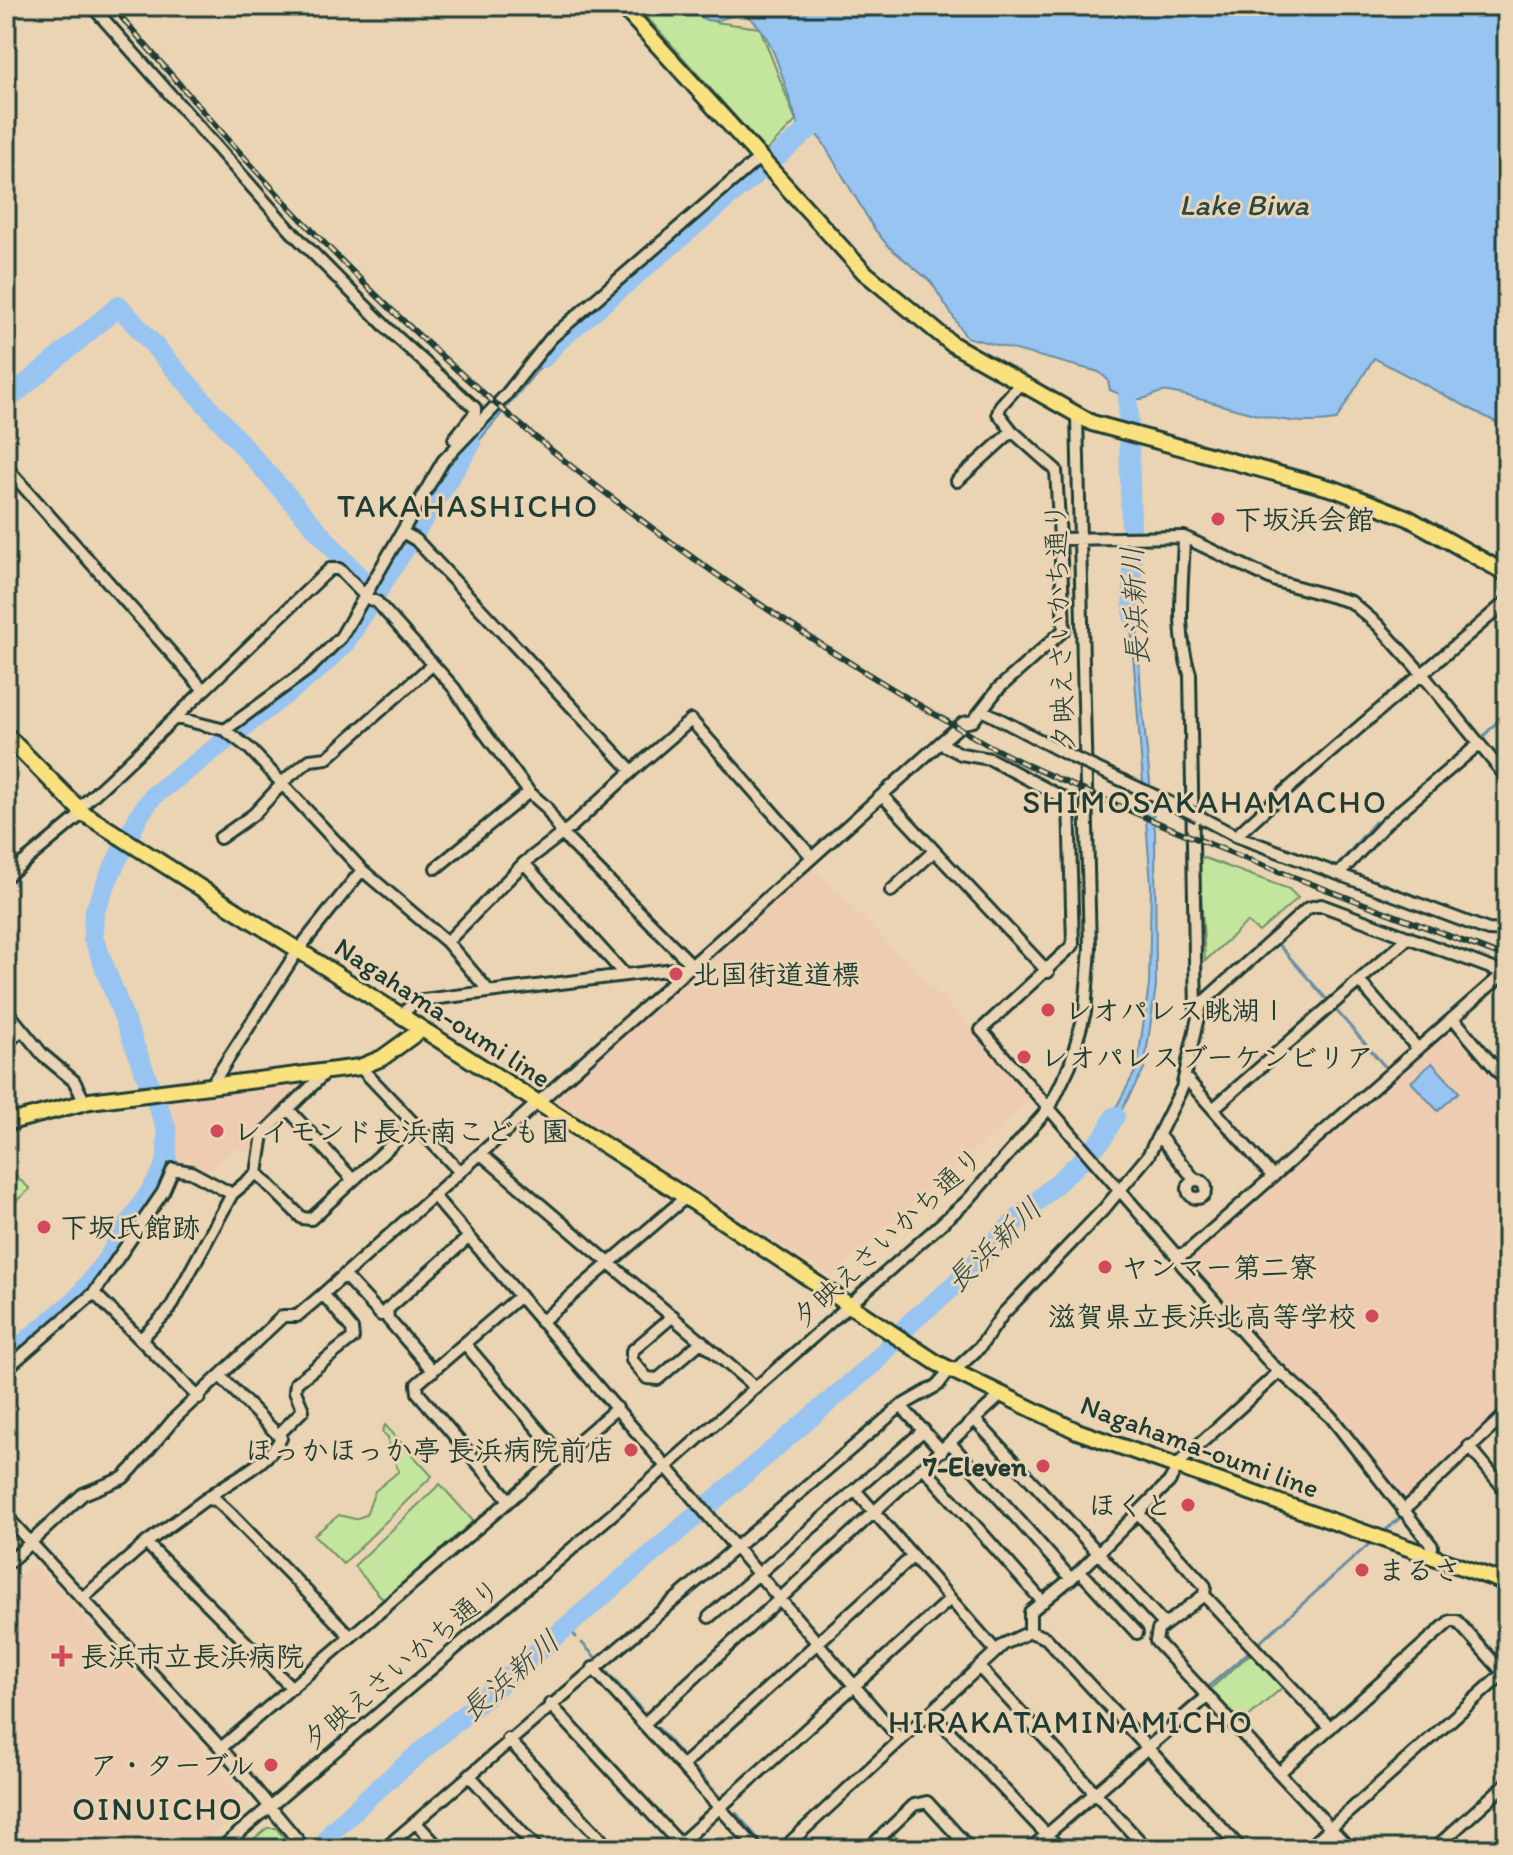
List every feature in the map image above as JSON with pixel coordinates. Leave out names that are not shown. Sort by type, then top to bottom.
[{"type":"main road","points":[[622,6],[828,235],[894,298],[952,344],[1077,417],[1337,490],[1408,518],[1507,574]]},
{"type":"main road","name":"Nagahama-oumi line","points":[[6,735],[80,811],[686,1197],[947,1368],[1077,1431],[1507,1583]]},
{"type":"main road","points":[[6,1123],[85,1102],[360,1067],[382,1058],[422,1029]]},
{"type":"street","points":[[92,6],[291,231],[390,331],[475,408],[475,413],[451,443],[409,536],[341,637],[310,668],[229,734]]},
{"type":"street","points":[[443,461],[505,396],[522,371],[569,320],[763,162]]},
{"type":"street","points":[[6,1565],[83,1494],[123,1478],[176,1417],[222,1378],[283,1316],[297,1316],[540,1104],[940,743],[963,723],[973,721],[998,689],[1064,630],[1056,470],[1012,431],[998,413],[1019,385]]},
{"type":"street","name":"夕映えさいかち通り","points":[[220,1849],[851,1306],[967,1201],[1050,1107],[1070,1065],[1085,1012],[1090,949],[1077,417]]},
{"type":"street","points":[[957,481],[1012,431]]},
{"type":"street","points":[[6,467],[203,689]]},
{"type":"street","points":[[409,536],[632,771]]},
{"type":"street","points":[[1060,539],[1180,536],[1276,581],[1351,602],[1378,625],[1423,675],[1507,778]]},
{"type":"street","points":[[384,1849],[732,1545],[901,1406],[938,1385],[947,1368],[980,1347],[1003,1314],[1160,1137],[1185,1077],[1196,1016],[1190,674],[1183,653],[1180,536]]},
{"type":"street","points":[[6,877],[80,811],[330,569],[339,569],[371,594],[454,688],[529,792],[546,807],[562,834],[691,966]]},
{"type":"street","points":[[1236,836],[1322,756],[1383,711],[1507,601]]},
{"type":"street","points":[[220,838],[254,814],[282,783],[310,760],[327,758],[432,665]]},
{"type":"street","points":[[982,710],[1236,836],[1488,930],[1507,931]]},
{"type":"street","points":[[177,718],[229,734],[282,783],[362,870],[447,942],[488,990]]},
{"type":"street","points":[[447,942],[524,863],[562,834],[691,720],[812,857]]},
{"type":"street","points":[[940,743],[961,754],[990,759],[1069,801],[1073,945],[1048,972],[981,1030],[1117,1189],[1179,1255],[1182,1265],[1280,1371],[1331,1417],[1432,1546],[1431,1556]]},
{"type":"street","points":[[1339,874],[1386,823],[1479,744]]},
{"type":"street","points":[[436,868],[529,792]]},
{"type":"street","points":[[882,795],[1048,972]]},
{"type":"street","points":[[891,891],[933,852]]},
{"type":"street","points":[[524,863],[625,975]]},
{"type":"street","points":[[212,1084],[298,950],[362,870]]},
{"type":"street","points":[[1179,1255],[1186,1253],[1506,974],[1321,905],[1313,906],[1203,1001],[1196,1016]]},
{"type":"street","points":[[1213,1109],[1409,937]]},
{"type":"street","points":[[402,1015],[415,1001],[691,966]]},
{"type":"street","points":[[1359,981],[1418,1049]]},
{"type":"street","points":[[6,1010],[74,1081],[85,1102]]},
{"type":"street","points":[[1453,1018],[1507,1082]]},
{"type":"street","points":[[6,1043],[22,1030]]},
{"type":"street","points":[[360,1067],[460,1172]]},
{"type":"street","points":[[141,1339],[170,1309],[232,1194],[257,1173],[263,1134],[326,1072]]},
{"type":"street","points":[[1185,1077],[1273,1177]]},
{"type":"street","points":[[288,1109],[353,1180]]},
{"type":"street","points":[[257,1173],[302,1218],[311,1219],[413,1125]]},
{"type":"street","points":[[1160,1137],[1195,1180]]},
{"type":"street","points":[[481,1154],[756,1388]]},
{"type":"street","points":[[6,1369],[94,1293],[163,1192],[173,1169],[191,1172],[232,1194]]},
{"type":"street","points":[[433,1195],[900,1739]]},
{"type":"street","points":[[541,1322],[686,1197]]},
{"type":"street","points":[[344,1275],[381,1315],[469,1237]]},
{"type":"street","points":[[94,1293],[199,1398]]},
{"type":"street","points":[[278,1435],[303,1410],[295,1391],[296,1383],[353,1338],[352,1329],[323,1294]]},
{"type":"street","points":[[509,1500],[418,1393],[417,1384],[520,1296]]},
{"type":"street","points":[[387,1309],[388,1319],[433,1371]]},
{"type":"street","points":[[673,1316],[632,1351],[632,1360],[647,1378],[658,1379],[702,1341]]},
{"type":"street","points":[[465,1344],[561,1456]]},
{"type":"street","points":[[1030,1632],[1030,1612],[1075,1575],[1139,1514],[1177,1468],[1280,1371]]},
{"type":"street","points":[[84,1597],[146,1543],[249,1471],[277,1446],[281,1438],[222,1378]]},
{"type":"street","points":[[644,1724],[1001,1395]]},
{"type":"street","points":[[901,1406],[1137,1633]]},
{"type":"street","points":[[221,1748],[617,1408]]},
{"type":"street","points":[[1403,1511],[1507,1413]]},
{"type":"street","points":[[976,1421],[1164,1624]]},
{"type":"street","points":[[709,1617],[924,1430]]},
{"type":"street","points":[[1469,1446],[1507,1492]]},
{"type":"street","points":[[924,1468],[1043,1602]]},
{"type":"street","points":[[855,1490],[911,1558],[996,1651]]},
{"type":"street","points":[[206,1499],[216,1500],[230,1513],[350,1636]]},
{"type":"street","points":[[1139,1514],[1205,1586],[1204,1595],[1158,1630],[1156,1641],[1350,1849]]},
{"type":"street","points":[[6,1516],[221,1748],[305,1849]]},
{"type":"street","points":[[146,1543],[292,1688]]},
{"type":"street","points":[[682,1766],[911,1558]]},
{"type":"street","points":[[1204,1595],[1330,1728]]},
{"type":"street","points":[[550,1704],[677,1846],[856,1688],[949,1600]]},
{"type":"street","points":[[1280,1772],[1450,1621],[1457,1621],[1506,1674],[1307,1849]]},
{"type":"street","points":[[783,1849],[996,1651],[1017,1635],[1030,1632],[1046,1638],[1241,1849]]},
{"type":"street","points":[[979,1667],[1147,1849]]},
{"type":"street","points":[[593,1668],[757,1849]]},
{"type":"street","points":[[1030,1849],[1208,1696]]},
{"type":"street","points":[[931,1712],[1060,1849]]},
{"type":"street","points":[[508,1739],[610,1849]]},
{"type":"street","points":[[469,1775],[537,1849]]},
{"type":"street","points":[[1434,1849],[1507,1783]]},
{"type":"street","points":[[868,1849],[914,1805],[927,1802],[970,1849]]},
{"type":"street","points":[[416,1823],[440,1849]]},
{"type":"shaded area","points":[[811,866],[980,1037],[1033,1097],[831,1276],[551,1100]]},
{"type":"shaded area","name":"滋賀県立長浜北高等学校","points":[[1451,1031],[1507,1094],[1507,1406],[1481,1426],[1404,1504],[1348,1429],[1289,1373],[1185,1259]]},
{"type":"shaded area","name":"レイモンド長浜南こども園","points":[[305,1083],[256,1133],[251,1155],[239,1146],[204,1174],[175,1163],[175,1128],[166,1098]]},
{"type":"shaded area","name":"長浜市立長浜病院","points":[[27,1568],[37,1568],[183,1725],[244,1801],[244,1807],[195,1849],[6,1849],[6,1587]]},
{"type":"green space","points":[[637,6],[688,6],[715,22],[760,28],[796,121],[766,151]]},
{"type":"green space","points":[[1199,856],[1289,889],[1298,898],[1259,932],[1247,922],[1205,961]]},
{"type":"green space","points":[[16,1176],[30,1189],[16,1201],[13,1196],[6,1202],[6,1179],[9,1181]]},
{"type":"green space","points":[[385,1425],[432,1476],[343,1564],[314,1535],[339,1515],[355,1519],[366,1515],[375,1491],[399,1471],[389,1450],[388,1437],[382,1432]]},
{"type":"green space","points":[[440,1484],[473,1521],[384,1600],[354,1566]]},
{"type":"green space","points":[[1251,1653],[1283,1687],[1240,1724],[1209,1690]]},
{"type":"green space","points":[[267,1828],[276,1828],[284,1838],[271,1849],[259,1841],[257,1844],[261,1849],[242,1849]]},
{"type":"green space","points":[[892,1833],[907,1849],[875,1849]]},
{"type":"water","name":"Lake Biwa","points":[[693,6],[1507,6],[1507,428],[1374,358],[1336,420],[1294,421],[1252,414],[1169,392],[1144,399],[1129,398],[1110,390],[1108,380],[1099,372],[966,337],[931,282],[888,246],[875,230],[822,141],[815,133],[803,134],[779,66],[763,32],[752,20],[739,13],[713,21],[702,18]]},
{"type":"water","points":[[556,337],[561,342],[458,466],[454,461]]},
{"type":"water","points":[[1128,589],[1135,589],[1141,694],[1155,831],[1156,986],[1144,1069],[1105,1140],[1101,1136],[1137,1068],[1149,985],[1151,885]]},
{"type":"water","points":[[1432,1063],[1459,1092],[1438,1111],[1411,1082]]},
{"type":"waterway","points":[[543,358],[559,340],[822,118]]},
{"type":"waterway","points":[[6,401],[119,306],[366,585],[377,589]]},
{"type":"waterway","name":"長浜新川","points":[[1133,373],[1128,397],[1133,616]]},
{"type":"waterway","points":[[6,1358],[78,1298],[107,1259],[167,1160],[167,1130],[93,937],[94,913],[140,814],[153,796],[316,671],[345,643],[471,444]]},
{"type":"waterway","points":[[1480,740],[1507,711]]},
{"type":"waterway","points":[[1338,865],[1375,822]]},
{"type":"waterway","points":[[1277,943],[1328,1001]]},
{"type":"waterway","points":[[1335,1009],[1387,1069]]},
{"type":"waterway","points":[[1455,1031],[1507,1090]]},
{"type":"waterway","name":"長浜新川","points":[[321,1849],[333,1831],[367,1798],[874,1363],[911,1322],[953,1287],[1008,1228],[1081,1161],[1103,1138],[1115,1116]]},
{"type":"waterway","points":[[1455,1455],[1499,1414]]},
{"type":"waterway","points":[[1386,1530],[1402,1516]]},
{"type":"waterway","points":[[1258,1644],[1368,1545]]},
{"type":"waterway","points":[[567,1626],[576,1637]]},
{"type":"waterway","points":[[582,1643],[595,1657]]},
{"type":"waterway","points":[[1208,1687],[1250,1651]]},
{"type":"waterway","points":[[607,1672],[641,1709]]},
{"type":"waterway","points":[[1153,1735],[1195,1698]]},
{"type":"waterway","points":[[658,1728],[680,1753]]},
{"type":"waterway","points":[[1100,1781],[1134,1752]]},
{"type":"waterway","points":[[697,1771],[719,1796]]},
{"type":"waterway","points":[[1050,1825],[1081,1797]]},
{"type":"waterway","points":[[736,1813],[765,1847]]},
{"type":"waterway","points":[[1022,1849],[1036,1837]]},
{"type":"railway","points":[[112,6],[294,212],[411,328],[543,443],[680,549],[752,599],[899,693],[1017,760],[1193,837],[1507,958]]},
{"type":"place","name":"下坂浜会館","points":[[1218,519]]},
{"type":"place","name":"北国街道道標","points":[[676,974]]},
{"type":"place","name":"レオパレス眺湖Ⅰ","points":[[1048,1010]]},
{"type":"place","name":"レオパレスブーケンビリア","points":[[1024,1057]]},
{"type":"place","name":"レイモンド長浜南こども園","points":[[217,1131]]},
{"type":"place","name":"下坂氏館跡","points":[[44,1227]]},
{"type":"place","name":"ヤンマー第二寮","points":[[1105,1267]]},
{"type":"place","name":"滋賀県立長浜北高等学校","points":[[1372,1316]]},
{"type":"place","name":"ほっかほっか亭 長浜病院前店","points":[[631,1450]]},
{"type":"place","name":"7-Eleven","points":[[1043,1466]]},
{"type":"place","name":"ほくと","points":[[1188,1505]]},
{"type":"place","name":"まるさ","points":[[1362,1570]]},
{"type":"place","name":"長浜市立長浜病院","points":[[62,1656]]},
{"type":"place","name":"ア・ターブル","points":[[271,1765]]},
{"type":"district","name":"TAKAHASHICHO","points":[[468,506]]},
{"type":"district","name":"SHIMOSAKAHAMACHO","points":[[1205,802]]},
{"type":"district","name":"HIRAKATAMINAMICHO","points":[[1071,1722]]},
{"type":"district","name":"OINUICHO","points":[[158,1809]]}]
